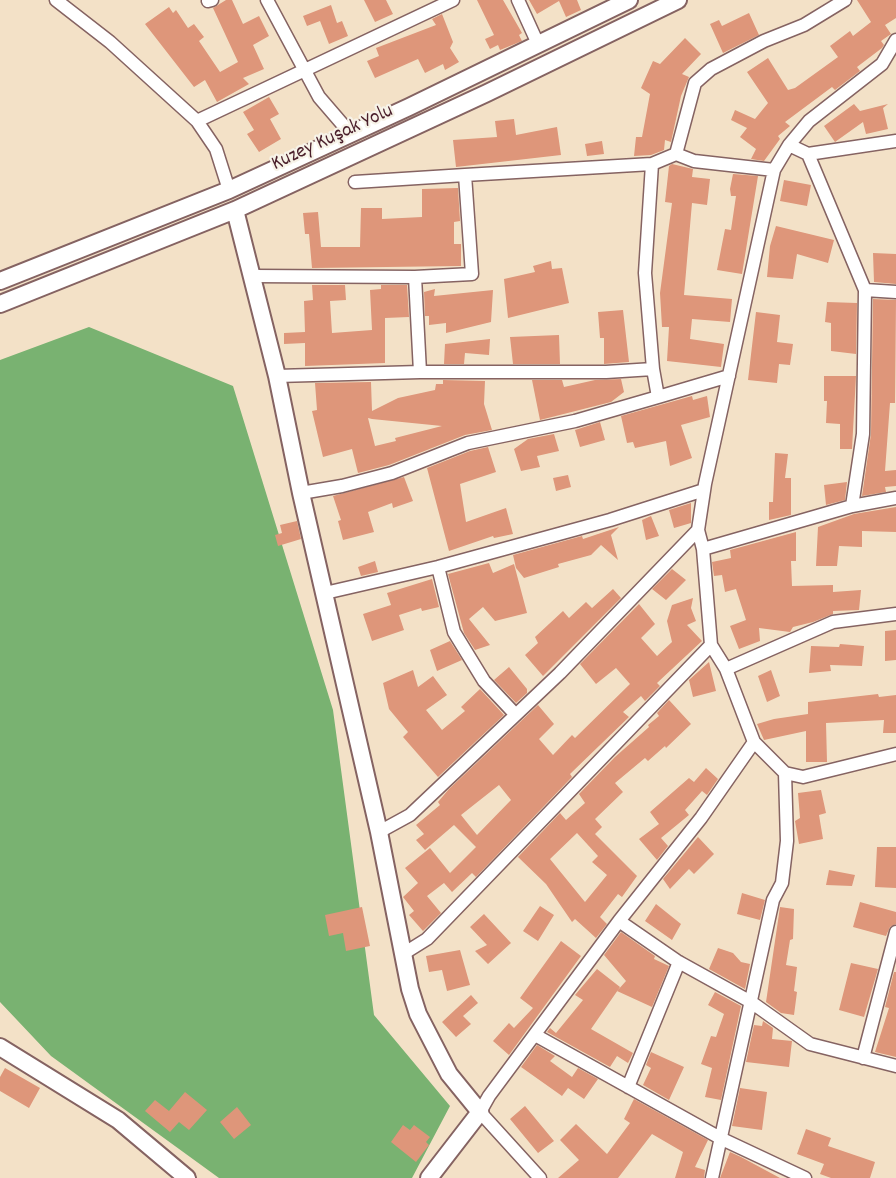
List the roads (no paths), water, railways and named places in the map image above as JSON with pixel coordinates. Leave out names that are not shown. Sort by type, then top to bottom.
[{"type":"main road","name":"Kuzey Kuşak Yolu","points":[[0,281],[229,190],[628,0]]},
{"type":"main road","name":"Kuzey Kuşak Yolu","points":[[0,304],[235,210],[487,93],[678,0]]},
{"type":"main road","points":[[235,210],[254,276],[277,376],[301,493],[379,832],[410,989],[429,1038],[449,1074],[480,1112],[429,1178]]},
{"type":"main road","points":[[0,1047],[118,1120],[187,1178]]},
{"type":"street","points":[[267,0],[319,97],[350,133]]},
{"type":"street","points":[[197,121],[453,0]]},
{"type":"street","points":[[518,0],[538,44]]},
{"type":"street","points":[[676,154],[695,83],[711,69],[764,41],[804,25],[845,0]]},
{"type":"street","points":[[64,2],[197,121],[216,149]]},
{"type":"street","points":[[896,40],[882,64],[809,121],[789,145],[774,170],[704,490],[698,530],[703,549],[711,645],[726,669],[754,742],[785,773],[803,777],[896,754]]},
{"type":"street","points":[[216,111],[208,124],[229,190]]},
{"type":"street","points":[[789,145],[808,154],[896,141]]},
{"type":"street","points":[[355,182],[652,164],[676,154],[694,161],[774,170]]},
{"type":"street","points":[[808,154],[864,290],[863,434],[852,506]]},
{"type":"street","points":[[652,164],[645,273],[652,369],[658,397]]},
{"type":"street","points":[[254,276],[415,277],[472,274],[465,175]]},
{"type":"street","points":[[415,277],[420,372]]},
{"type":"street","points":[[864,290],[896,292]]},
{"type":"street","points":[[277,376],[420,372],[606,372],[652,369]]},
{"type":"street","points":[[301,493],[342,486],[392,473],[468,443],[575,421],[729,376]]},
{"type":"street","points":[[325,593],[438,567],[610,520],[704,490]]},
{"type":"street","points":[[703,549],[852,506],[896,498]]},
{"type":"street","points":[[379,832],[410,815],[560,673],[698,530]]},
{"type":"street","points":[[438,567],[454,632],[484,681],[515,714]]},
{"type":"street","points":[[726,669],[833,622],[896,614]]},
{"type":"street","points":[[402,954],[427,939],[711,645]]},
{"type":"street","points":[[540,1178],[480,1112],[489,1096],[619,921],[701,818],[754,742]]},
{"type":"street","points":[[712,1178],[773,900],[782,883],[787,842],[785,773]]},
{"type":"street","points":[[619,921],[679,962],[751,1002],[810,1044],[896,1066]]},
{"type":"street","points":[[863,1058],[896,932]]},
{"type":"street","points":[[628,1087],[679,962]]},
{"type":"street","points":[[535,1035],[722,1139],[805,1178]]}]
